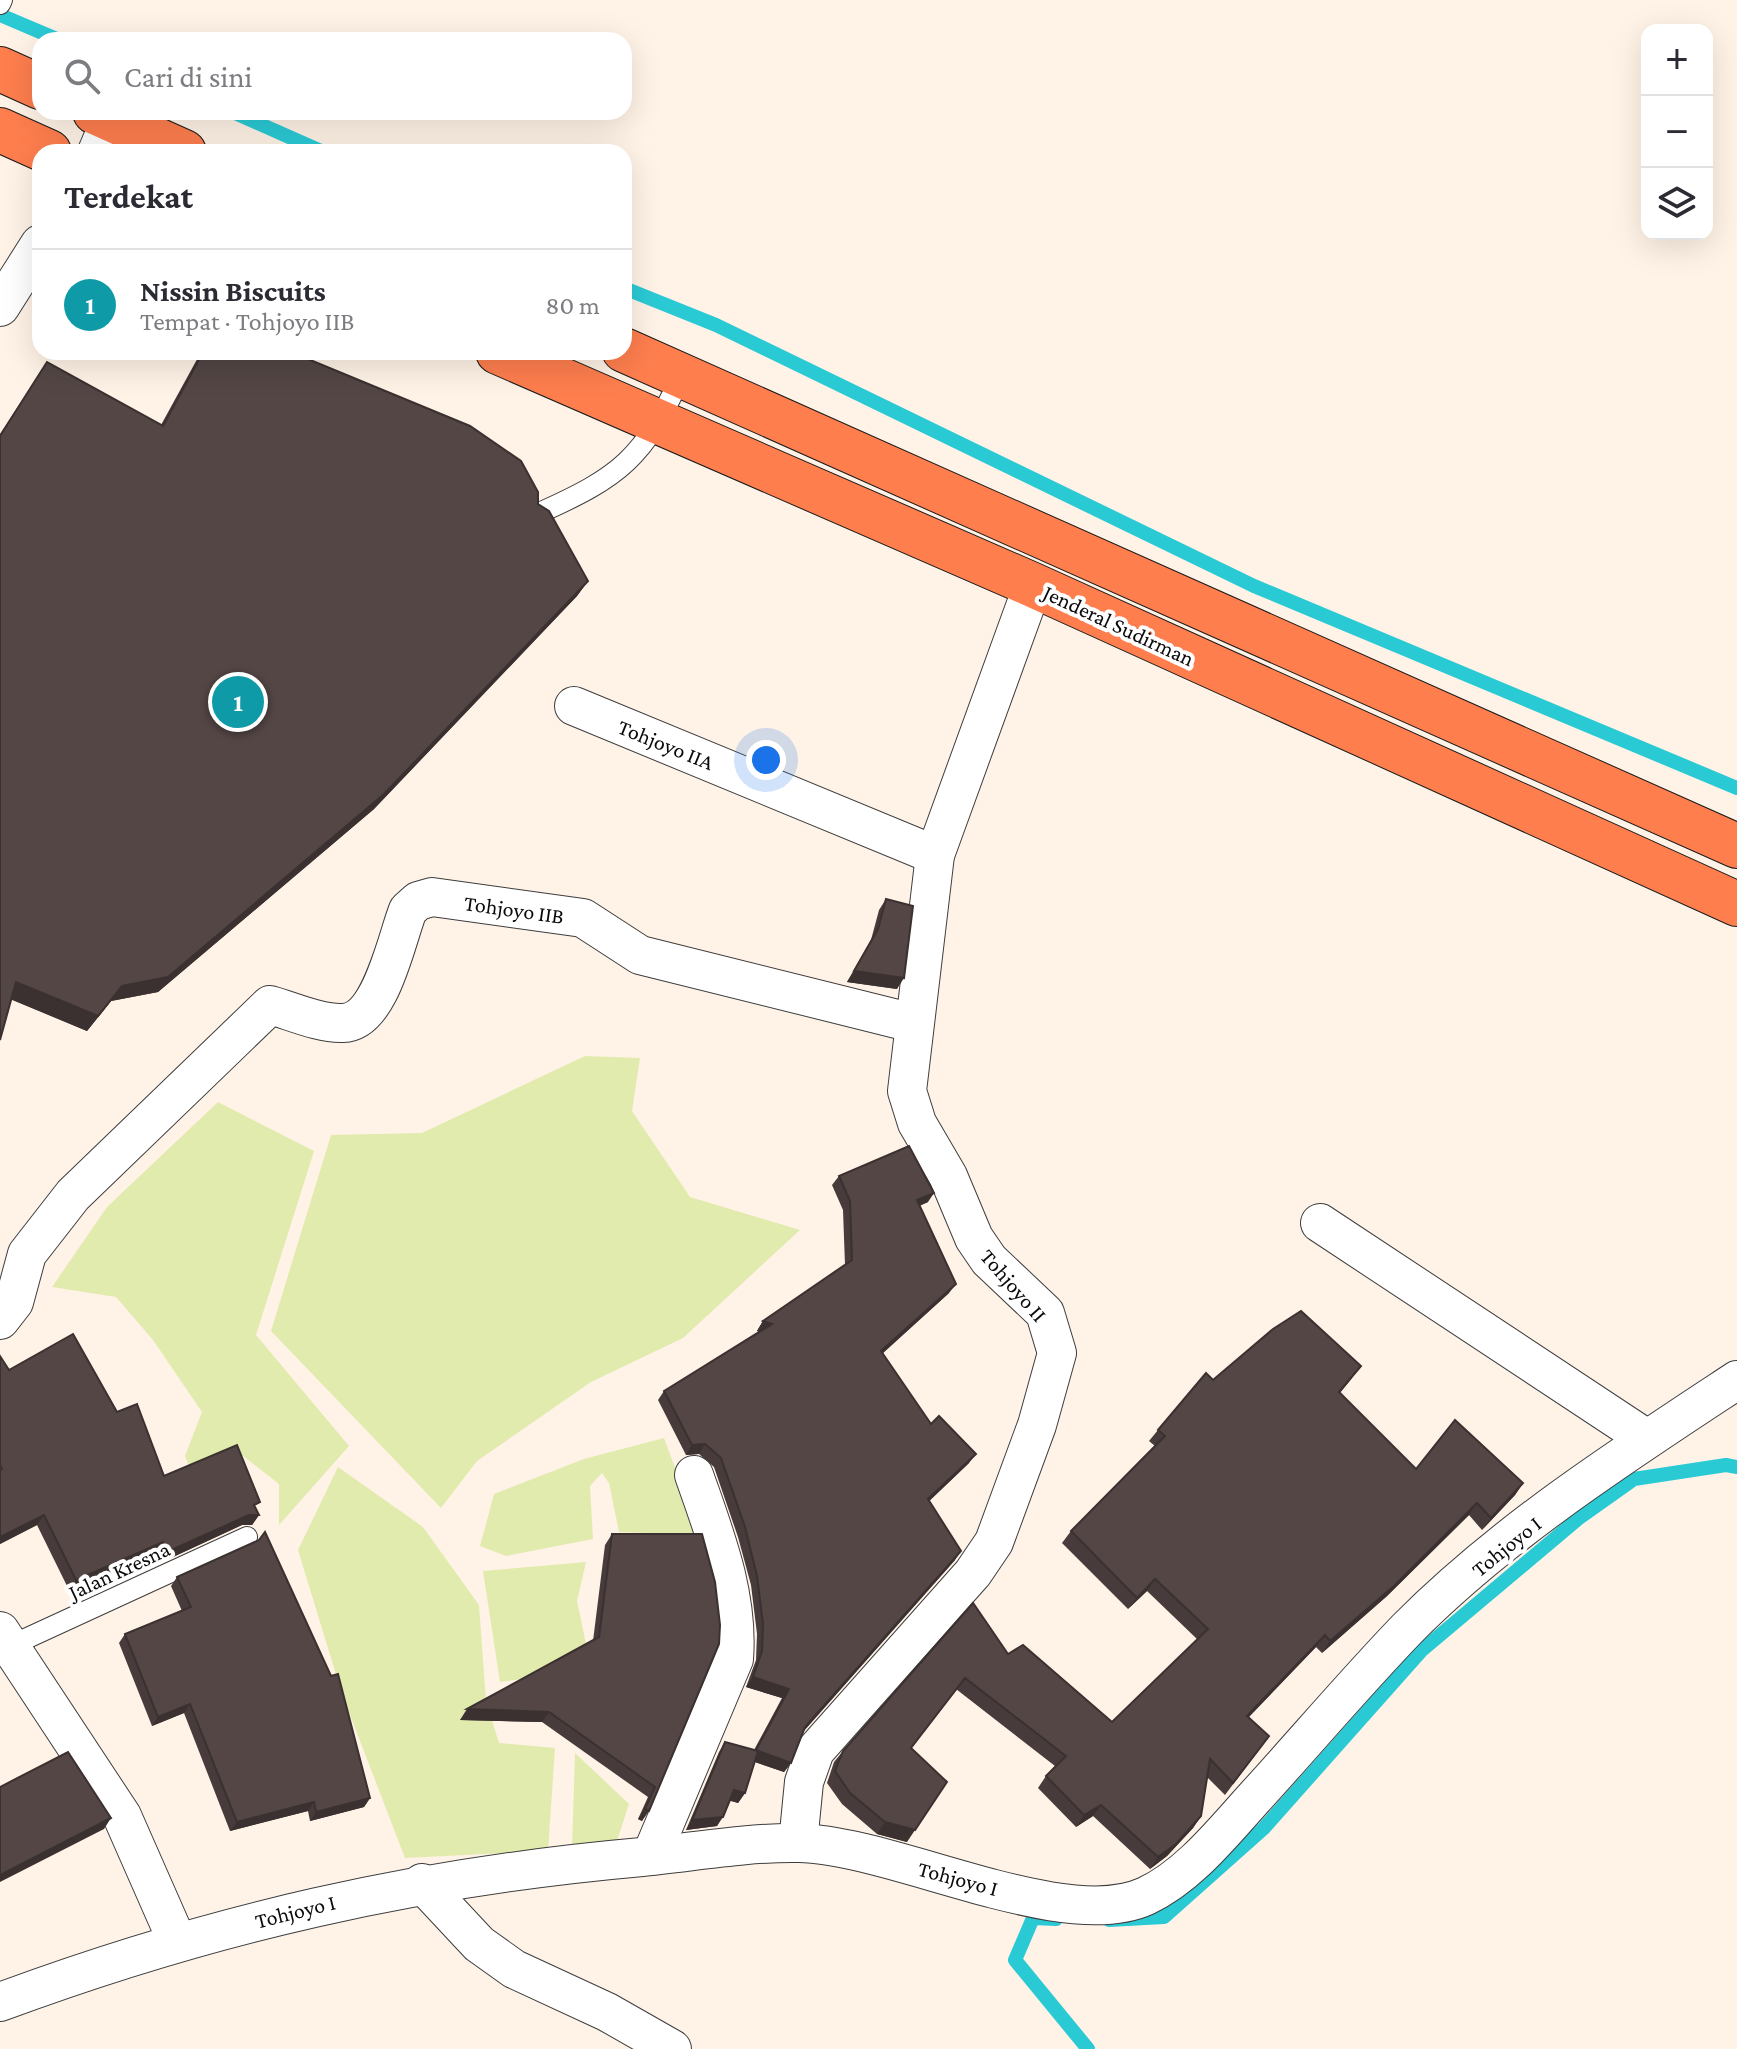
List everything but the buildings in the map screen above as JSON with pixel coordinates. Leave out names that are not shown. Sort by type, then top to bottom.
[{"type":"highway","points":[[0,69],[32,83]]},
{"type":"highway","points":[[101,128],[156,144]]},
{"type":"highway","points":[[0,130],[32,144]]},
{"type":"highway","points":[[632,354],[1737,846]]},
{"type":"highway","name":"Jenderal Sudirman","points":[[516,360],[1033,585],[1400,754],[1737,904]]},
{"type":"highway","points":[[1400,754],[1420,703]]},
{"type":"street","points":[[5,288],[32,254]]},
{"type":"street","name":"Tohjoyo II","points":[[798,1843],[804,1782],[815,1751],[973,1573],[994,1542],[1037,1425],[1057,1353],[1045,1313],[989,1260],[974,1238],[948,1176],[917,1123],[907,1091],[935,855],[1033,585]]},
{"type":"street","name":"Tohjoyo IIA","points":[[574,706],[935,855]]},
{"type":"street","name":"Tohjoyo IIB","points":[[0,1320],[14,1302],[27,1254],[73,1195],[270,1005],[338,1024],[353,1023],[378,997],[408,910],[418,901],[432,897],[583,918],[640,955],[913,1023]]},
{"type":"street","points":[[1320,1223],[1647,1439]]},
{"type":"street","name":"Tohjoyo I","points":[[0,2002],[177,1941],[333,1901],[503,1870],[651,1856],[798,1843],[874,1854],[976,1885],[1080,1905],[1119,1904],[1146,1896],[1198,1858],[1409,1627],[1500,1549],[1647,1439],[1737,1380]]},
{"type":"street","points":[[651,1856],[734,1659],[736,1635],[728,1578],[694,1475]]},
{"type":"street","points":[[5,1639],[122,1816],[177,1941]]},
{"type":"street","points":[[422,1883],[479,1944],[514,1969],[595,2006],[672,2049]]},
{"type":"lane","points":[[539,513],[583,494],[618,472],[660,424],[681,376]]},
{"type":"lane","name":"Jalan Kresna","points":[[5,1639],[247,1537]]},
{"type":"green space","points":[[585,1056],[640,1058],[632,1111],[690,1197],[800,1230],[683,1338],[591,1382],[477,1461],[441,1508],[271,1331],[331,1135],[422,1133]]},
{"type":"green space","points":[[218,1102],[314,1151],[256,1335],[349,1446],[279,1525],[279,1484],[238,1452],[193,1476],[185,1456],[202,1412],[153,1340],[116,1297],[52,1287],[107,1207]]},
{"type":"green space","points":[[664,1438],[700,1535],[619,1532],[609,1483],[602,1473],[590,1486],[593,1539],[506,1556],[480,1546],[494,1494],[584,1459]]},
{"type":"green space","points":[[338,1467],[423,1527],[479,1605],[486,1701],[499,1743],[555,1748],[548,1851],[405,1858],[342,1694],[298,1550]]},
{"type":"green space","points":[[586,1562],[577,1601],[589,1658],[581,1671],[500,1682],[483,1571]]},
{"type":"green space","points":[[575,1753],[629,1804],[614,1850],[572,1848]]},
{"type":"waterway","points":[[0,15],[40,32]]},
{"type":"waterway","points":[[251,120],[305,144]]},
{"type":"waterway","points":[[632,291],[716,325],[1254,586],[1737,788]]},
{"type":"waterway","points":[[1109,1920],[1164,1917],[1264,1828],[1421,1651],[1579,1518],[1634,1479],[1726,1465],[1737,1467]]},
{"type":"waterway","points":[[1056,1919],[1033,1918],[1015,1960],[1088,2049]]},
{"type":"place","name":"Nissin Biscuits","points":[[238,702]]}]
